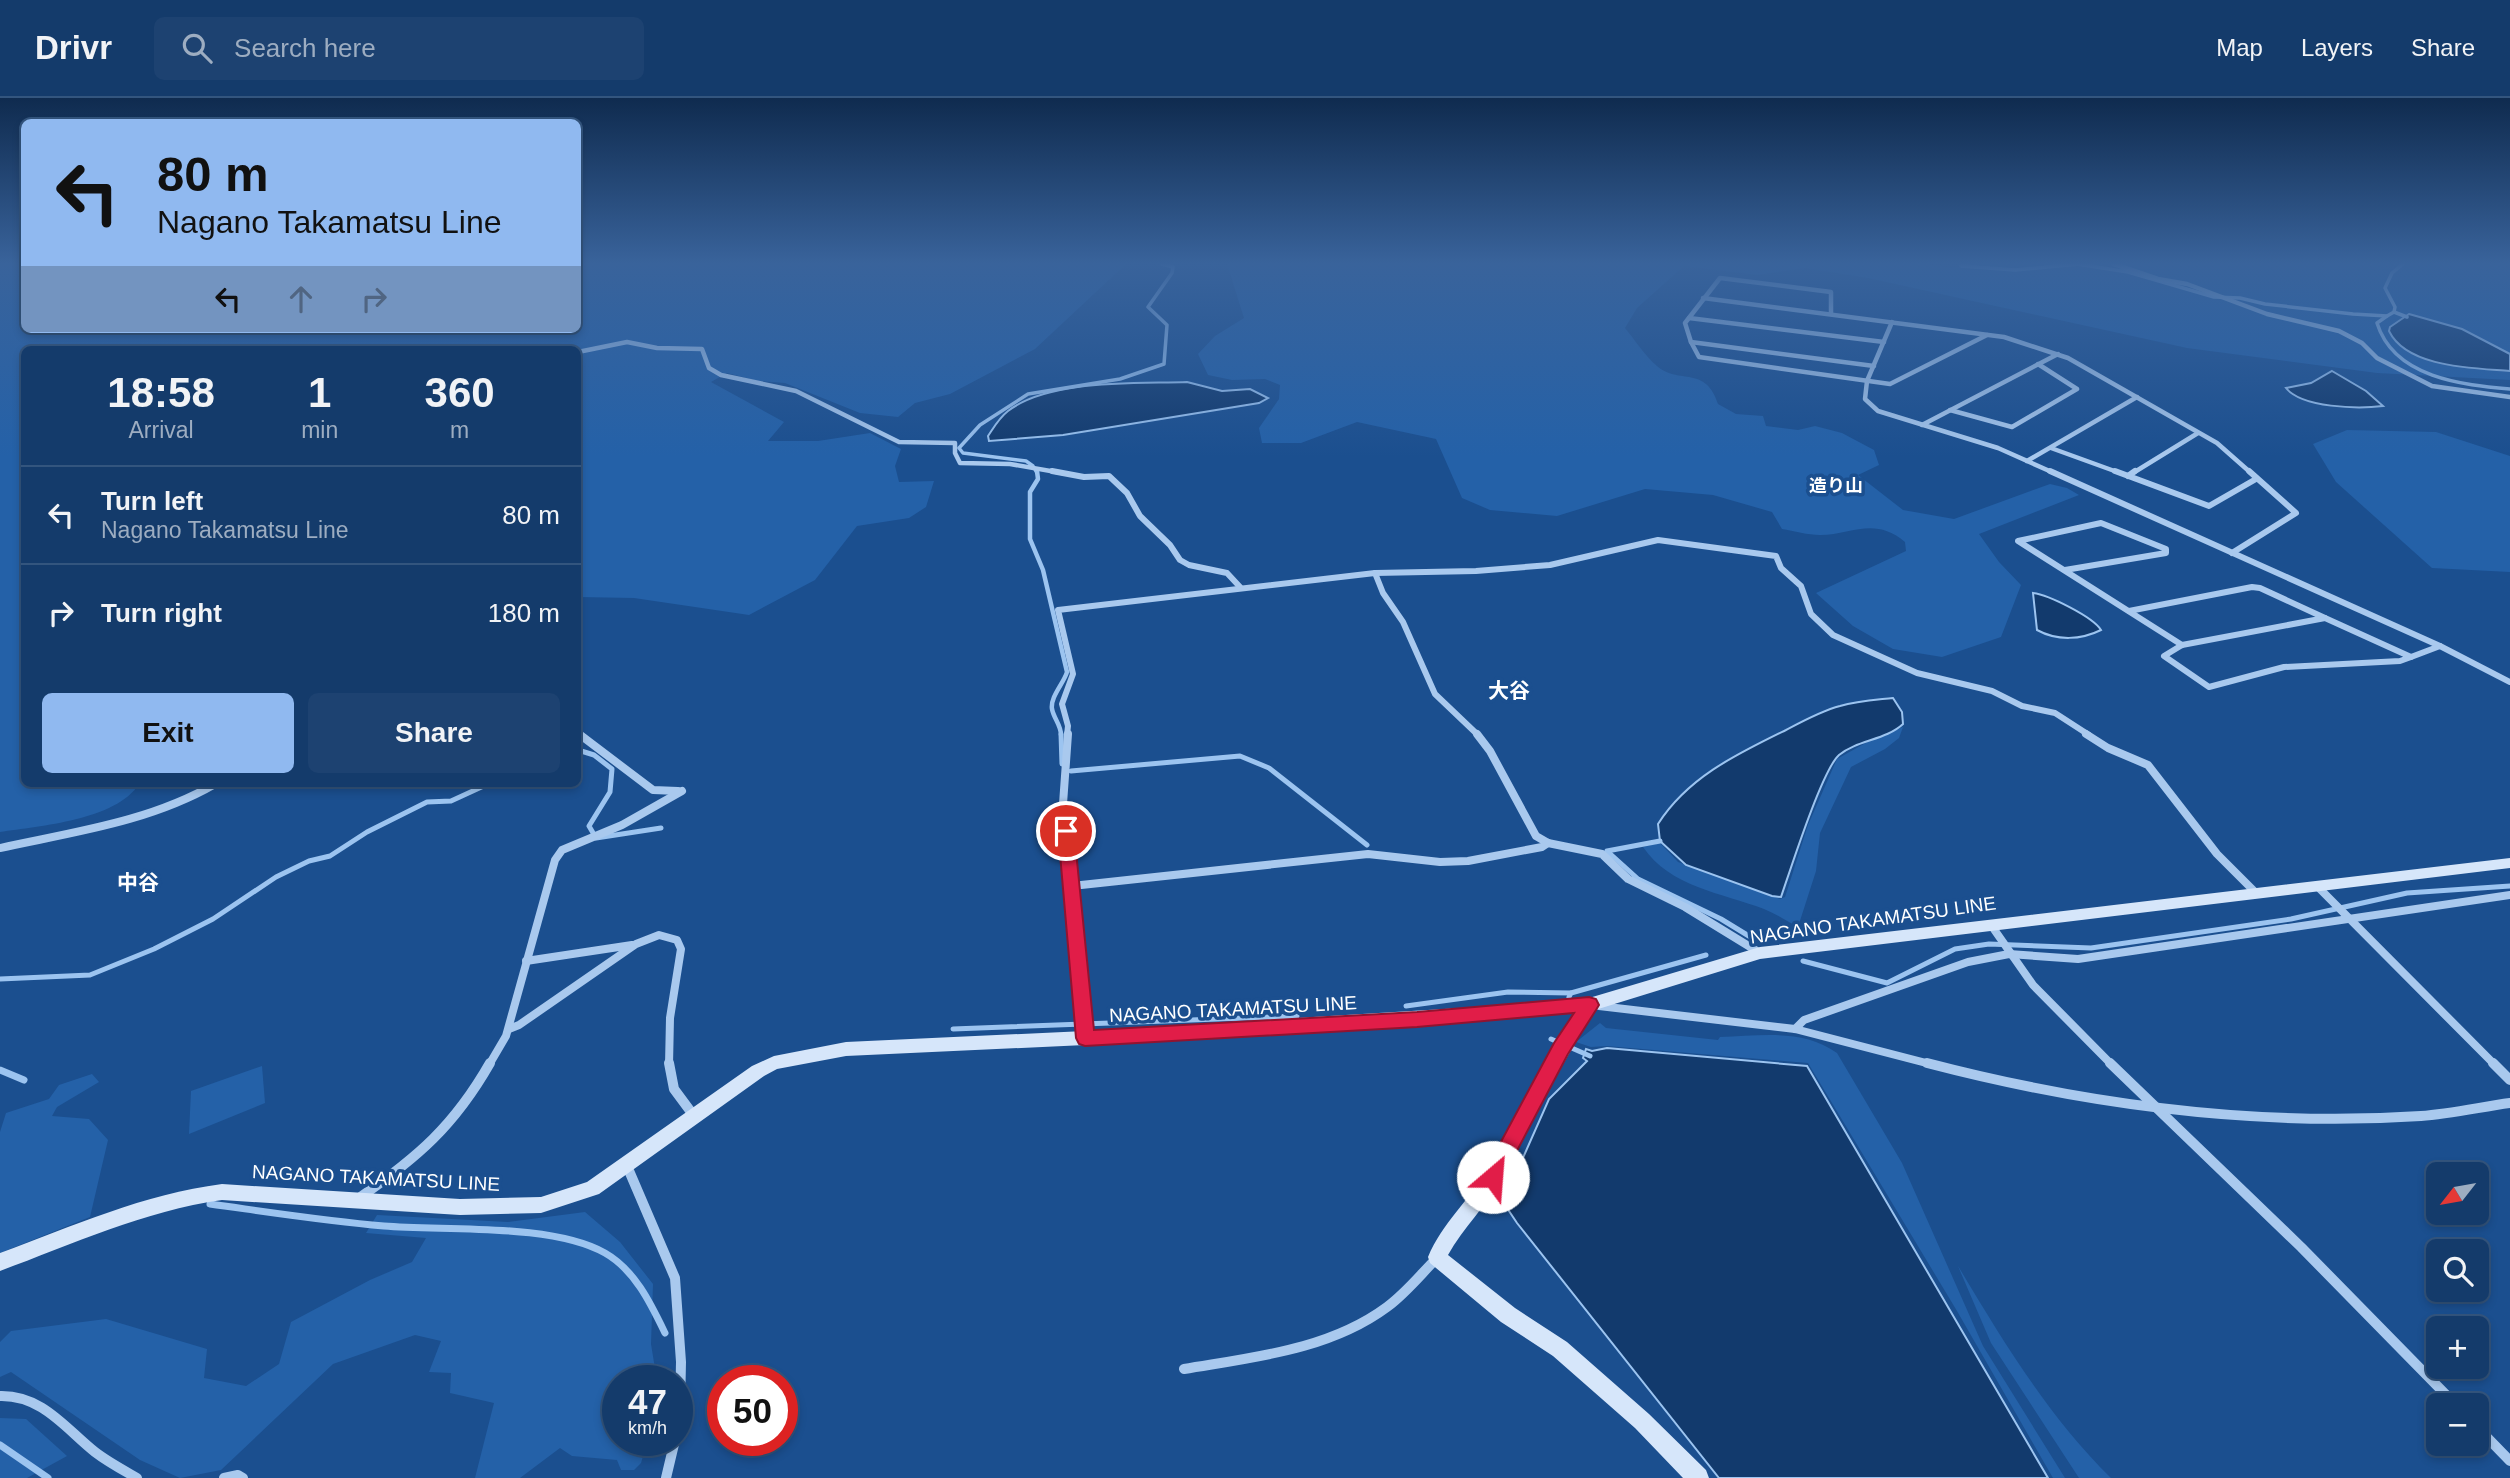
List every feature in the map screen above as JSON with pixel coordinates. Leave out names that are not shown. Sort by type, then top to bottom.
[{"type":"main road","name":"NAGANO TAKAMATSU LINE","points":[[0,1262],[128,1216],[202,1193],[357,1199],[460,1207],[541,1205],[593,1188],[758,1070],[786,1061],[846,1049],[1085,1028],[1417,1019],[1589,1005],[1760,953],[1994,931],[2317,886],[2510,863]]},
{"type":"main road","points":[[1589,1005],[1564,1043],[1491,1179],[1451,1232],[1437,1258],[1508,1315],[1560,1349],[1642,1421],[1698,1478]]},
{"type":"street","points":[[1687,328],[1694,351],[1699,356],[1890,384],[1987,335]]},
{"type":"street","points":[[1773,328],[1884,342]]},
{"type":"street","points":[[1889,328],[1867,380],[1865,399],[1878,411],[1998,448],[2440,646],[2510,682]]},
{"type":"street","points":[[1939,328],[2022,341],[2058,354],[2217,443],[2296,513],[2232,553]]},
{"type":"street","points":[[2328,328],[2362,343],[2377,358],[2432,386],[2510,397]]},
{"type":"street","points":[[581,351],[627,342],[657,348],[702,349],[709,368],[721,375],[796,391],[899,442],[954,443],[955,453],[961,463],[1010,464],[1084,477],[1109,476],[1126,493],[1140,516],[1170,545],[1180,560],[1189,565],[1227,573],[1240,587]]},
{"type":"street","points":[[1691,342],[1874,366]]},
{"type":"street","points":[[1922,425],[2058,354]]},
{"type":"street","points":[[1951,410],[2012,427],[2077,389],[2038,364]]},
{"type":"street","points":[[2027,461],[2137,397]]},
{"type":"street","points":[[2128,476],[2198,433]]},
{"type":"street","points":[[2051,448],[2209,506],[2256,479]]},
{"type":"street","points":[[2065,570],[2166,553],[2166,549],[2101,523],[2018,541],[2182,645]]},
{"type":"street","points":[[1085,1028],[1063,804],[1068,726],[1062,704],[1073,674],[1058,610],[1240,587],[1375,573],[1476,571],[1550,565],[1658,540],[1776,556],[1781,568],[1801,586],[1802,600],[1812,616],[1820,627],[1833,635],[1917,673],[1992,691],[2022,706],[2055,713],[2108,748],[2148,765],[2217,854],[2257,894]]},
{"type":"street","points":[[1375,573],[1383,593],[1403,622],[1435,694],[1481,738],[1536,836],[1548,843],[1602,854],[1628,879],[1685,907],[1760,953]]},
{"type":"street","points":[[2128,611],[2260,587],[2412,657]]},
{"type":"street","points":[[2325,618],[2182,645],[2164,656],[2209,687],[2284,667],[2399,661],[2440,646]]},
{"type":"street","points":[[357,1199],[410,1162],[448,1126],[471,1097],[509,1029],[555,860],[562,850],[622,825],[682,791],[653,790],[581,735]]},
{"type":"street","points":[[0,848],[141,815],[194,797],[210,787]]},
{"type":"street","points":[[1072,886],[1368,854],[1398,855],[1440,862],[1468,862],[1542,847],[1548,843]]},
{"type":"street","points":[[2317,886],[2510,1080]]},
{"type":"street","points":[[1795,1029],[1804,1020],[1968,962],[2007,951],[2078,959],[2347,915],[2510,895]]},
{"type":"street","points":[[1994,931],[2033,985],[2155,1108],[2301,1247],[2444,1393]]},
{"type":"street","points":[[526,961],[636,944],[659,935],[677,940],[681,949],[667,1063],[672,1085],[680,1101],[694,1116]]},
{"type":"street","points":[[509,1029],[519,1025],[636,944]]},
{"type":"street","points":[[1589,1005],[1795,1029],[1965,1073],[2155,1108],[2241,1117],[2369,1120],[2424,1116],[2510,1103]]},
{"type":"street","points":[[627,1166],[675,1278],[681,1365]]},
{"type":"street","points":[[1184,1369],[1298,1347],[1346,1332],[1388,1306],[1437,1258]]},
{"type":"street","points":[[0,1395],[12,1394],[45,1409],[97,1454],[137,1478]]},
{"type":"street","points":[[2489,1439],[2510,1461]]},
{"type":"street","points":[[666,1478],[671,1456]]},
{"type":"street","points":[[224,1478],[238,1475],[243,1478]]},
{"type":"shaded area","points":[[0,328],[21,328],[21,333],[581,333],[581,328],[1057,328],[1035,349],[950,394],[915,403],[898,417],[860,413],[785,383],[758,381],[727,373],[711,382],[784,422],[768,441],[818,441],[870,433],[901,449],[895,466],[899,482],[934,481],[926,507],[909,518],[857,526],[815,580],[749,615],[634,598],[581,597],[581,346],[21,346],[21,787],[136,787],[113,806],[95,813],[55,824],[0,832]]},
{"type":"shaded area","points":[[1227,328],[1625,328],[1657,366],[1706,384],[1718,404],[1736,414],[1763,416],[1766,426],[1798,430],[1815,426],[1842,433],[1874,450],[1879,465],[1858,475],[1903,510],[1954,519],[2050,484],[2067,488],[2079,495],[1979,534],[1999,562],[2021,585],[2001,637],[1942,657],[1893,649],[1853,626],[1816,593],[1906,551],[1905,542],[1894,534],[1873,528],[1832,534],[1806,534],[1782,529],[1772,512],[1713,495],[1645,489],[1557,516],[1490,510],[1462,498],[1436,439],[1357,422],[1301,443],[1262,443],[1259,428],[1279,399],[1280,385],[1265,379],[1232,380],[1208,375],[1198,354],[1215,336]]},
{"type":"shaded area","points":[[2098,328],[2438,328],[2410,353],[2425,360],[2510,371],[2510,380],[2377,373],[2187,348]]},
{"type":"shaded area","points":[[2390,328],[2462,329],[2510,354],[2510,371],[2461,367],[2426,359],[2398,343]]},
{"type":"shaded area","points":[[2460,328],[2510,328],[2510,354]]},
{"type":"shaded area","points":[[2332,371],[2366,391],[2383,406],[2331,406],[2304,400],[2286,388],[2311,383]]},
{"type":"shaded area","points":[[1187,382],[1222,391],[1250,389],[1268,398],[1259,403],[1063,435],[989,441],[988,436],[1008,411],[1047,393],[1094,385]]},
{"type":"shaded area","points":[[2347,430],[2436,432],[2510,456],[2510,572],[2432,568],[2336,482],[2313,444]]},
{"type":"shaded area","points":[[2033,593],[2070,607],[2101,630],[2069,638],[2037,630]]},
{"type":"shaded area","points":[[1893,698],[1902,712],[1903,724],[1846,750],[1832,764],[1807,822],[1781,897],[1686,865],[1660,841],[1658,824],[1670,807],[1715,768],[1826,711],[1853,703]]},
{"type":"shaded area","points":[[1903,727],[1899,738],[1885,749],[1851,767],[1820,833],[1816,871],[1798,927],[1764,909],[1682,880],[1654,860],[1643,847],[1660,843],[1678,862],[1780,899],[1785,897],[1808,825],[1837,759],[1871,740]]},
{"type":"shaded area","points":[[1600,1023],[1606,1028],[1718,1040],[1720,1037],[1781,1035],[1810,1040],[1837,1053],[1902,1163],[1983,1346],[2065,1478],[2053,1478],[1957,1311],[1808,1063],[1607,1046],[1591,1047],[1576,1042]]},
{"type":"shaded area","points":[[1607,1048],[1807,1066],[2048,1478],[1719,1478],[1517,1223],[1501,1199],[1504,1189],[1483,1176],[1480,1179],[1474,1175],[1483,1164],[1486,1167],[1484,1174],[1507,1187],[1511,1185],[1549,1099],[1587,1061],[1583,1058],[1586,1049],[1592,1051]]},
{"type":"shaded area","points":[[262,1066],[265,1103],[189,1134],[191,1091]]},
{"type":"shaded area","points":[[92,1074],[99,1082],[57,1107],[52,1116],[89,1119],[108,1140],[90,1217],[0,1253],[0,1132],[6,1113],[49,1099],[59,1085]]},
{"type":"shaded area","points":[[585,1212],[620,1242],[653,1284],[651,1344],[654,1365],[602,1365],[602,1456],[643,1456],[634,1470],[621,1470],[617,1460],[572,1456],[560,1448],[520,1478],[475,1478],[494,1403],[450,1393],[451,1373],[429,1372],[441,1341],[415,1335],[333,1364],[221,1470],[180,1478],[140,1460],[11,1372],[0,1377],[0,1342],[11,1331],[106,1319],[207,1349],[204,1378],[246,1386],[279,1364],[291,1322],[370,1280],[412,1262],[426,1238],[366,1233],[377,1215],[508,1222]]},
{"type":"shaded area","points":[[1958,1266],[2010,1350],[2047,1403],[2111,1478],[2079,1478],[1991,1343]]},
{"type":"shaded area","points":[[0,1418],[26,1419],[67,1456],[27,1478],[0,1478]]},
{"type":"waterway","points":[[1037,473],[1026,461],[963,453],[959,448],[980,425],[1028,394],[1120,379],[1164,364],[1167,328]]},
{"type":"waterway","points":[[2380,328],[2398,356],[2414,367],[2452,381],[2510,389]]},
{"type":"waterway","points":[[1037,471],[1038,479],[1030,492],[1030,539],[1043,570],[1067,672],[1052,704],[1061,735]]},
{"type":"waterway","points":[[1061,734],[1062,764]]},
{"type":"waterway","points":[[581,751],[594,755],[612,769],[610,792],[589,826],[596,838],[661,828]]},
{"type":"waterway","points":[[1071,771],[1240,756],[1269,768],[1367,845]]},
{"type":"waterway","points":[[0,979],[90,975],[154,949],[213,919],[276,877],[309,861],[330,856],[367,832],[427,802],[451,801],[481,787]]},
{"type":"waterway","points":[[1660,841],[1607,851],[1638,879],[1721,919],[1757,941]]},
{"type":"waterway","points":[[1803,961],[1887,983],[1955,949],[1989,944],[2091,948],[2291,919],[2407,893],[2510,886]]},
{"type":"waterway","points":[[1571,993],[1706,955]]},
{"type":"waterway","points":[[1406,1006],[1508,992],[1571,993]]},
{"type":"waterway","points":[[1569,997],[1571,993]]},
{"type":"waterway","points":[[953,1029],[1297,1016]]},
{"type":"waterway","points":[[1551,1039],[1590,1056]]},
{"type":"waterway","points":[[0,1070],[24,1080]]},
{"type":"waterway","points":[[210,1204],[384,1226],[528,1233],[583,1243],[605,1253],[625,1269],[641,1288],[665,1333]]},
{"type":"waterway","points":[[0,1445],[48,1478]]},
{"type":"district","name":"造り山","points":[[1836,486]]},
{"type":"district","name":"大谷","points":[[1509,690]]},
{"type":"district","name":"中谷","points":[[138,882]]},
{"type":"route","points":[[1066,831],[1085,1038],[1417,1019],[1589,1005],[1526,1111],[1493,1177]]}]
